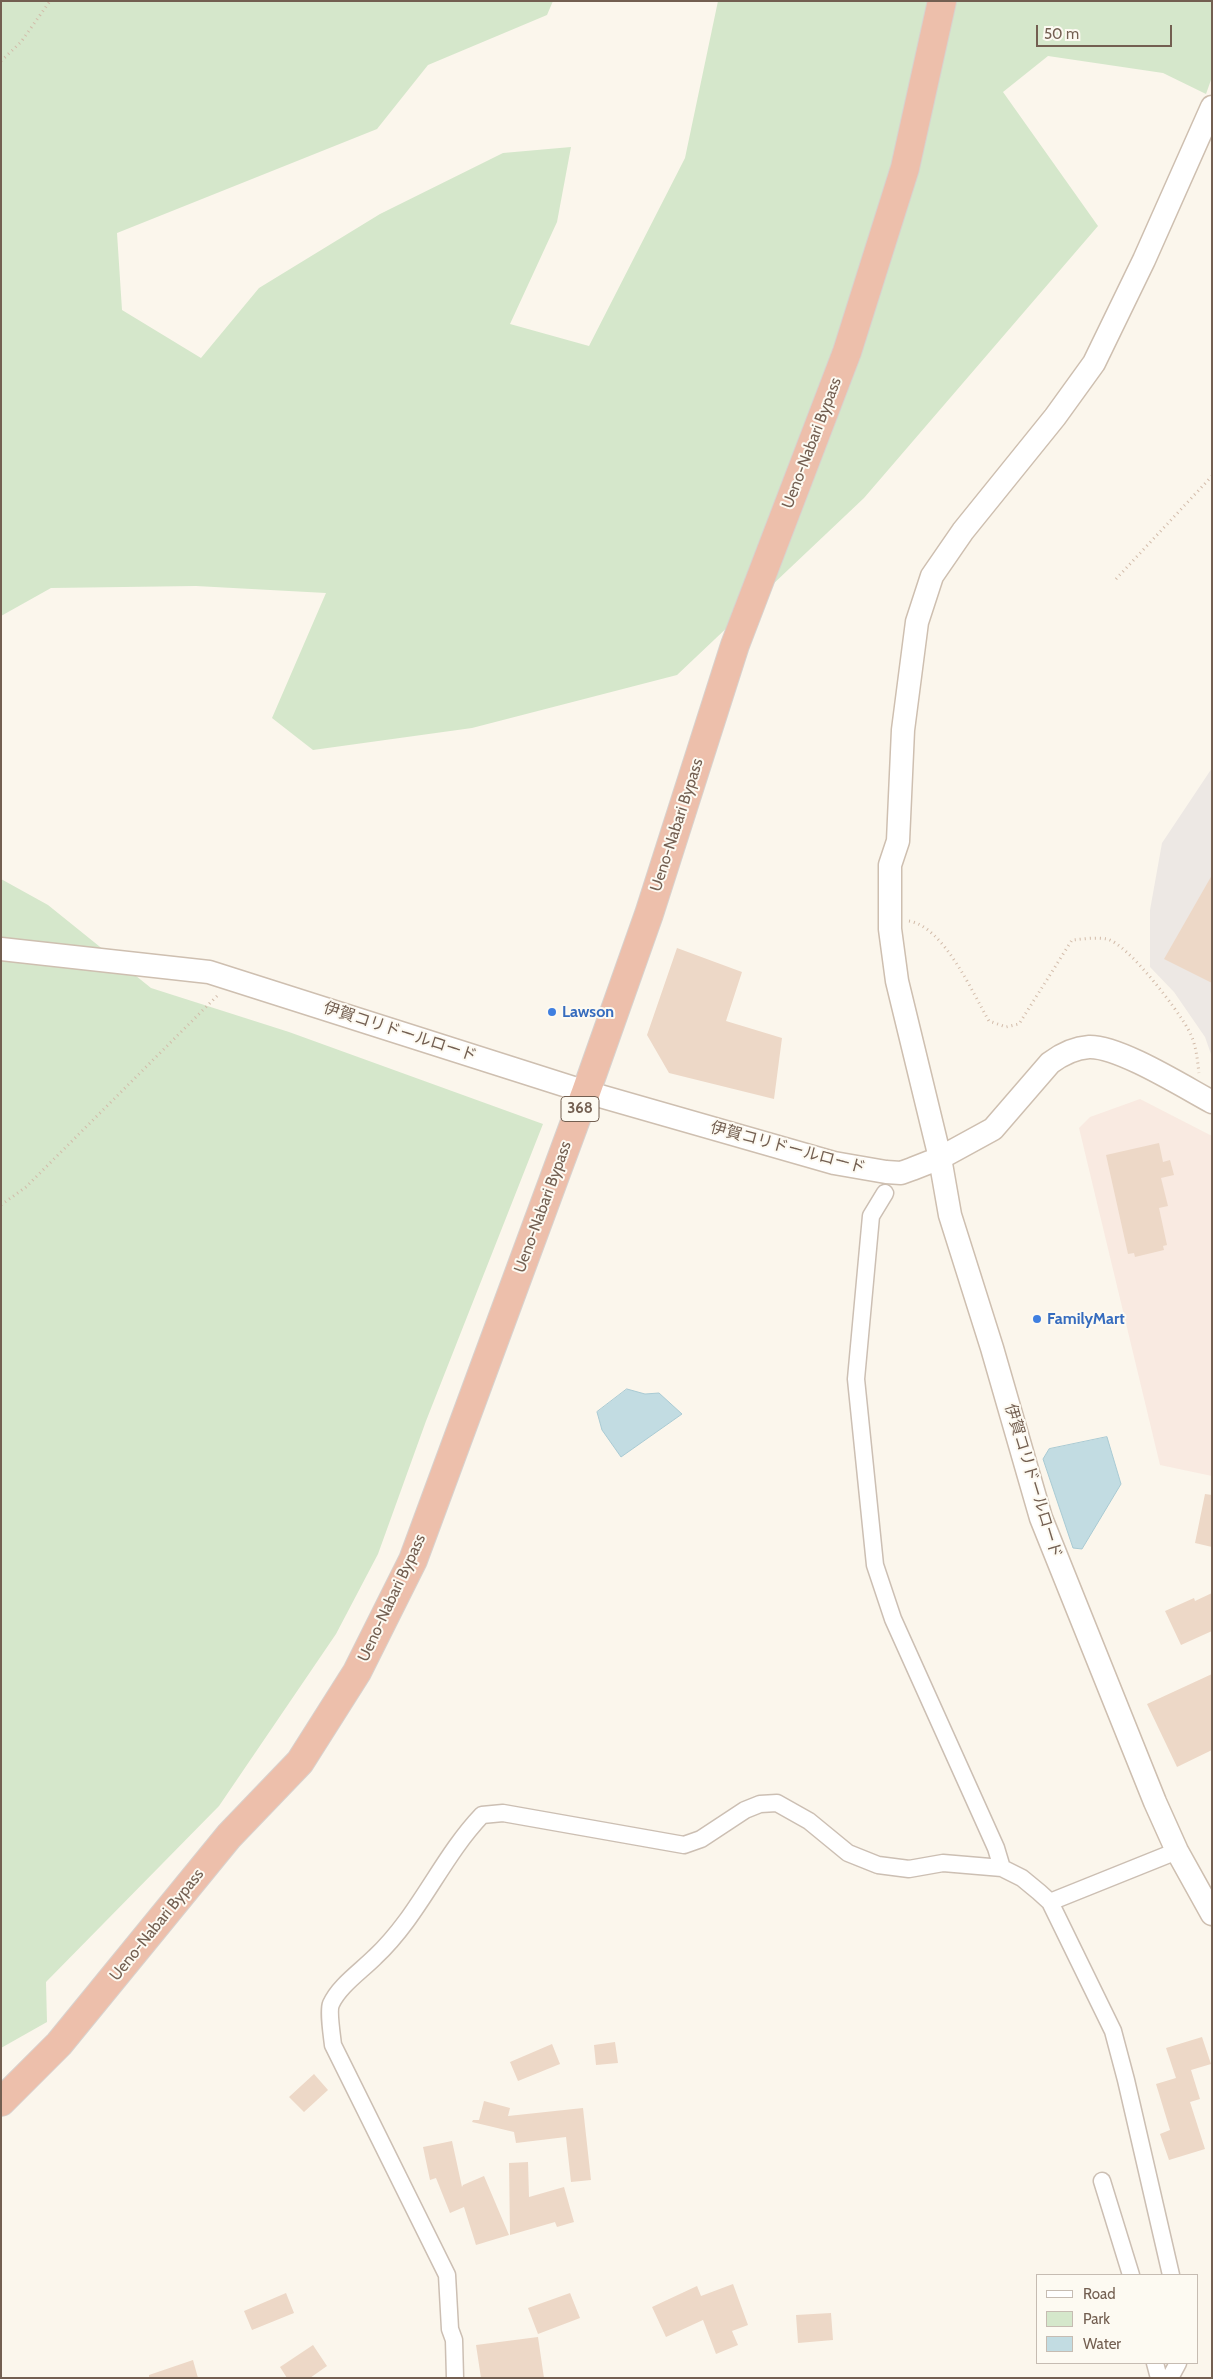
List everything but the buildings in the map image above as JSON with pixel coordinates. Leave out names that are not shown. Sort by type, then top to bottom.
[{"type":"highway","name":"Ueno-Nabari Bypass","points":[[1,2102],[59,2044],[229,1836],[300,1762],[357,1672],[413,1560],[586,1092],[649,914],[735,645],[847,352],[905,168],[942,1]]},
{"type":"street","points":[[1207,1100],[1118,1053],[1089,1047],[1074,1050],[1050,1063],[993,1129],[940,1158],[897,981],[891,918],[890,865],[898,841],[903,730],[917,622],[926,590],[932,576],[962,531],[1055,417],[1094,363],[1144,260],[1212,107]]},
{"type":"street","name":"伊賀コリドールロード","points":[[1,949],[209,972],[586,1092],[864,1169],[901,1173],[940,1158],[950,1215],[995,1357],[1041,1518],[1155,1802],[1177,1851],[1212,1914]]},
{"type":"street","points":[[884,1193],[870,1216],[856,1378],[875,1565],[893,1619],[996,1848],[1002,1868]]},
{"type":"street","points":[[455,2378],[454,2340],[450,2329],[446,2276],[333,2045],[330,2005],[339,1992],[382,1951],[421,1903],[467,1831],[482,1815],[503,1813],[684,1845],[701,1839],[744,1810],[760,1804],[777,1803],[809,1821],[848,1853],[878,1866],[909,1869],[943,1863],[1002,1868],[1022,1878],[1050,1902],[1113,2031],[1171,2274]]},
{"type":"street","points":[[1050,1902],[1177,1851]]},
{"type":"street","points":[[1102,2181],[1131,2274]]},
{"type":"street","points":[[1155,2364],[1159,2378]]},
{"type":"street","points":[[1166,2378],[1170,2376],[1177,2364]]},
{"type":"path","points":[[1,61],[22,42],[50,1]]},
{"type":"path","points":[[1116,579],[1212,476]]},
{"type":"path","points":[[891,918],[912,922],[930,930],[955,963],[989,1021],[1006,1027],[1020,1024],[1072,940],[1107,939],[1124,949],[1143,969],[1188,1028],[1196,1048],[1207,1100]]},
{"type":"path","points":[[1,1205],[26,1187],[234,979]]},
{"type":"shaded area","points":[[1212,768],[1212,1057],[1205,1037],[1174,992],[1150,967],[1150,910],[1162,843]]},
{"type":"shaded area","points":[[1140,1099],[1212,1136],[1212,1476],[1160,1465],[1079,1128],[1090,1117]]},
{"type":"green space","points":[[1,1],[553,1],[547,15],[428,65],[377,129],[117,233],[122,310],[201,358],[259,288],[380,214],[503,153],[571,147],[557,222],[510,324],[589,346],[685,158],[718,1],[1212,1],[1212,77],[1206,94],[1163,73],[1048,56],[1003,92],[1098,226],[864,498],[677,675],[472,728],[313,750],[272,718],[326,593],[196,586],[51,588],[1,616]]},
{"type":"green space","points":[[1,879],[48,905],[151,988],[289,1032],[543,1124],[426,1421],[378,1554],[336,1634],[219,1806],[46,1982],[47,2022],[1,2048]]},
{"type":"water","points":[[627,1389],[645,1394],[659,1393],[682,1414],[621,1457],[602,1430],[597,1412]]},
{"type":"water","points":[[1107,1437],[1121,1484],[1082,1549],[1073,1548],[1043,1459],[1049,1449]]},
{"type":"place","name":"Lawson","points":[[552,1012]]},
{"type":"place","name":"FamilyMart","points":[[1037,1319]]}]
